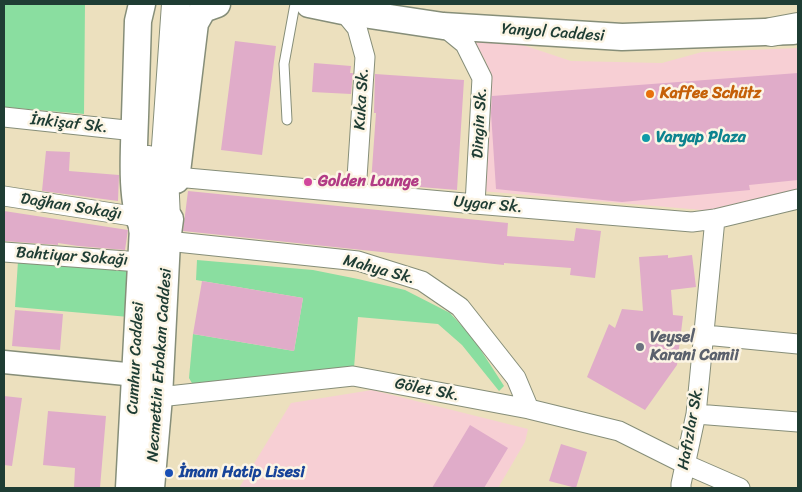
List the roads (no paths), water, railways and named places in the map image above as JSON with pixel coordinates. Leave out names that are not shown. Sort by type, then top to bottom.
[{"type":"highway","points":[[158,4],[164,59],[164,176],[167,241]]},
{"type":"highway","points":[[140,222],[164,59],[186,10]]},
{"type":"highway","points":[[771,32],[798,29]]},
{"type":"main road","points":[[186,10],[203,9],[217,4]]},
{"type":"main road","name":"Yanyol Caddesi","points":[[309,4],[442,26],[622,37],[771,32]]},
{"type":"main road","name":"Cumhur Caddesi","points":[[129,488],[140,262],[140,222],[136,193],[135,131],[137,9]]},
{"type":"main road","name":"Necmettin Erbakan Caddesi","points":[[151,488],[160,396],[167,241],[176,176],[186,10]]},
{"type":"street","name":"Kuka Sk.","points":[[343,11],[358,28],[365,57],[356,193]]},
{"type":"street","name":"Dingin Sk.","points":[[442,26],[464,44],[482,78],[475,204]]},
{"type":"street","name":"İnkişaf Sk.","points":[[4,117],[135,131]]},
{"type":"street","name":"Uygar Sk.","points":[[176,176],[692,222],[798,199]]},
{"type":"street","name":"Dağhan Sokağı","points":[[4,196],[140,222]]},
{"type":"street","name":"Hafızlar Sk.","points":[[682,488],[685,464],[696,414],[715,218]]},
{"type":"street","name":"Mahya Sk.","points":[[167,241],[358,261],[422,281],[460,307],[516,378],[529,409]]},
{"type":"street","name":"Bahtiyar Sokağı","points":[[4,252],[140,262]]},
{"type":"street","points":[[705,335],[798,344]]},
{"type":"street","points":[[4,362],[136,375]]},
{"type":"street","name":"Gölet Sk.","points":[[160,396],[353,376],[529,409],[619,431],[685,464],[740,488]]},
{"type":"street","points":[[696,414],[798,422]]},
{"type":"lane","points":[[287,120],[284,64],[295,4]]},
{"type":"place","name":"Kaffee Schütz","points":[[650,94]]},
{"type":"place","name":"Varyap Plaza","points":[[646,138]]},
{"type":"place","name":"Golden Lounge","points":[[308,182]]},
{"type":"place","name":"Veysel Karani Camii","points":[[640,347]]},
{"type":"place","name":"İmam Hatip Lisesi","points":[[169,473]]}]
